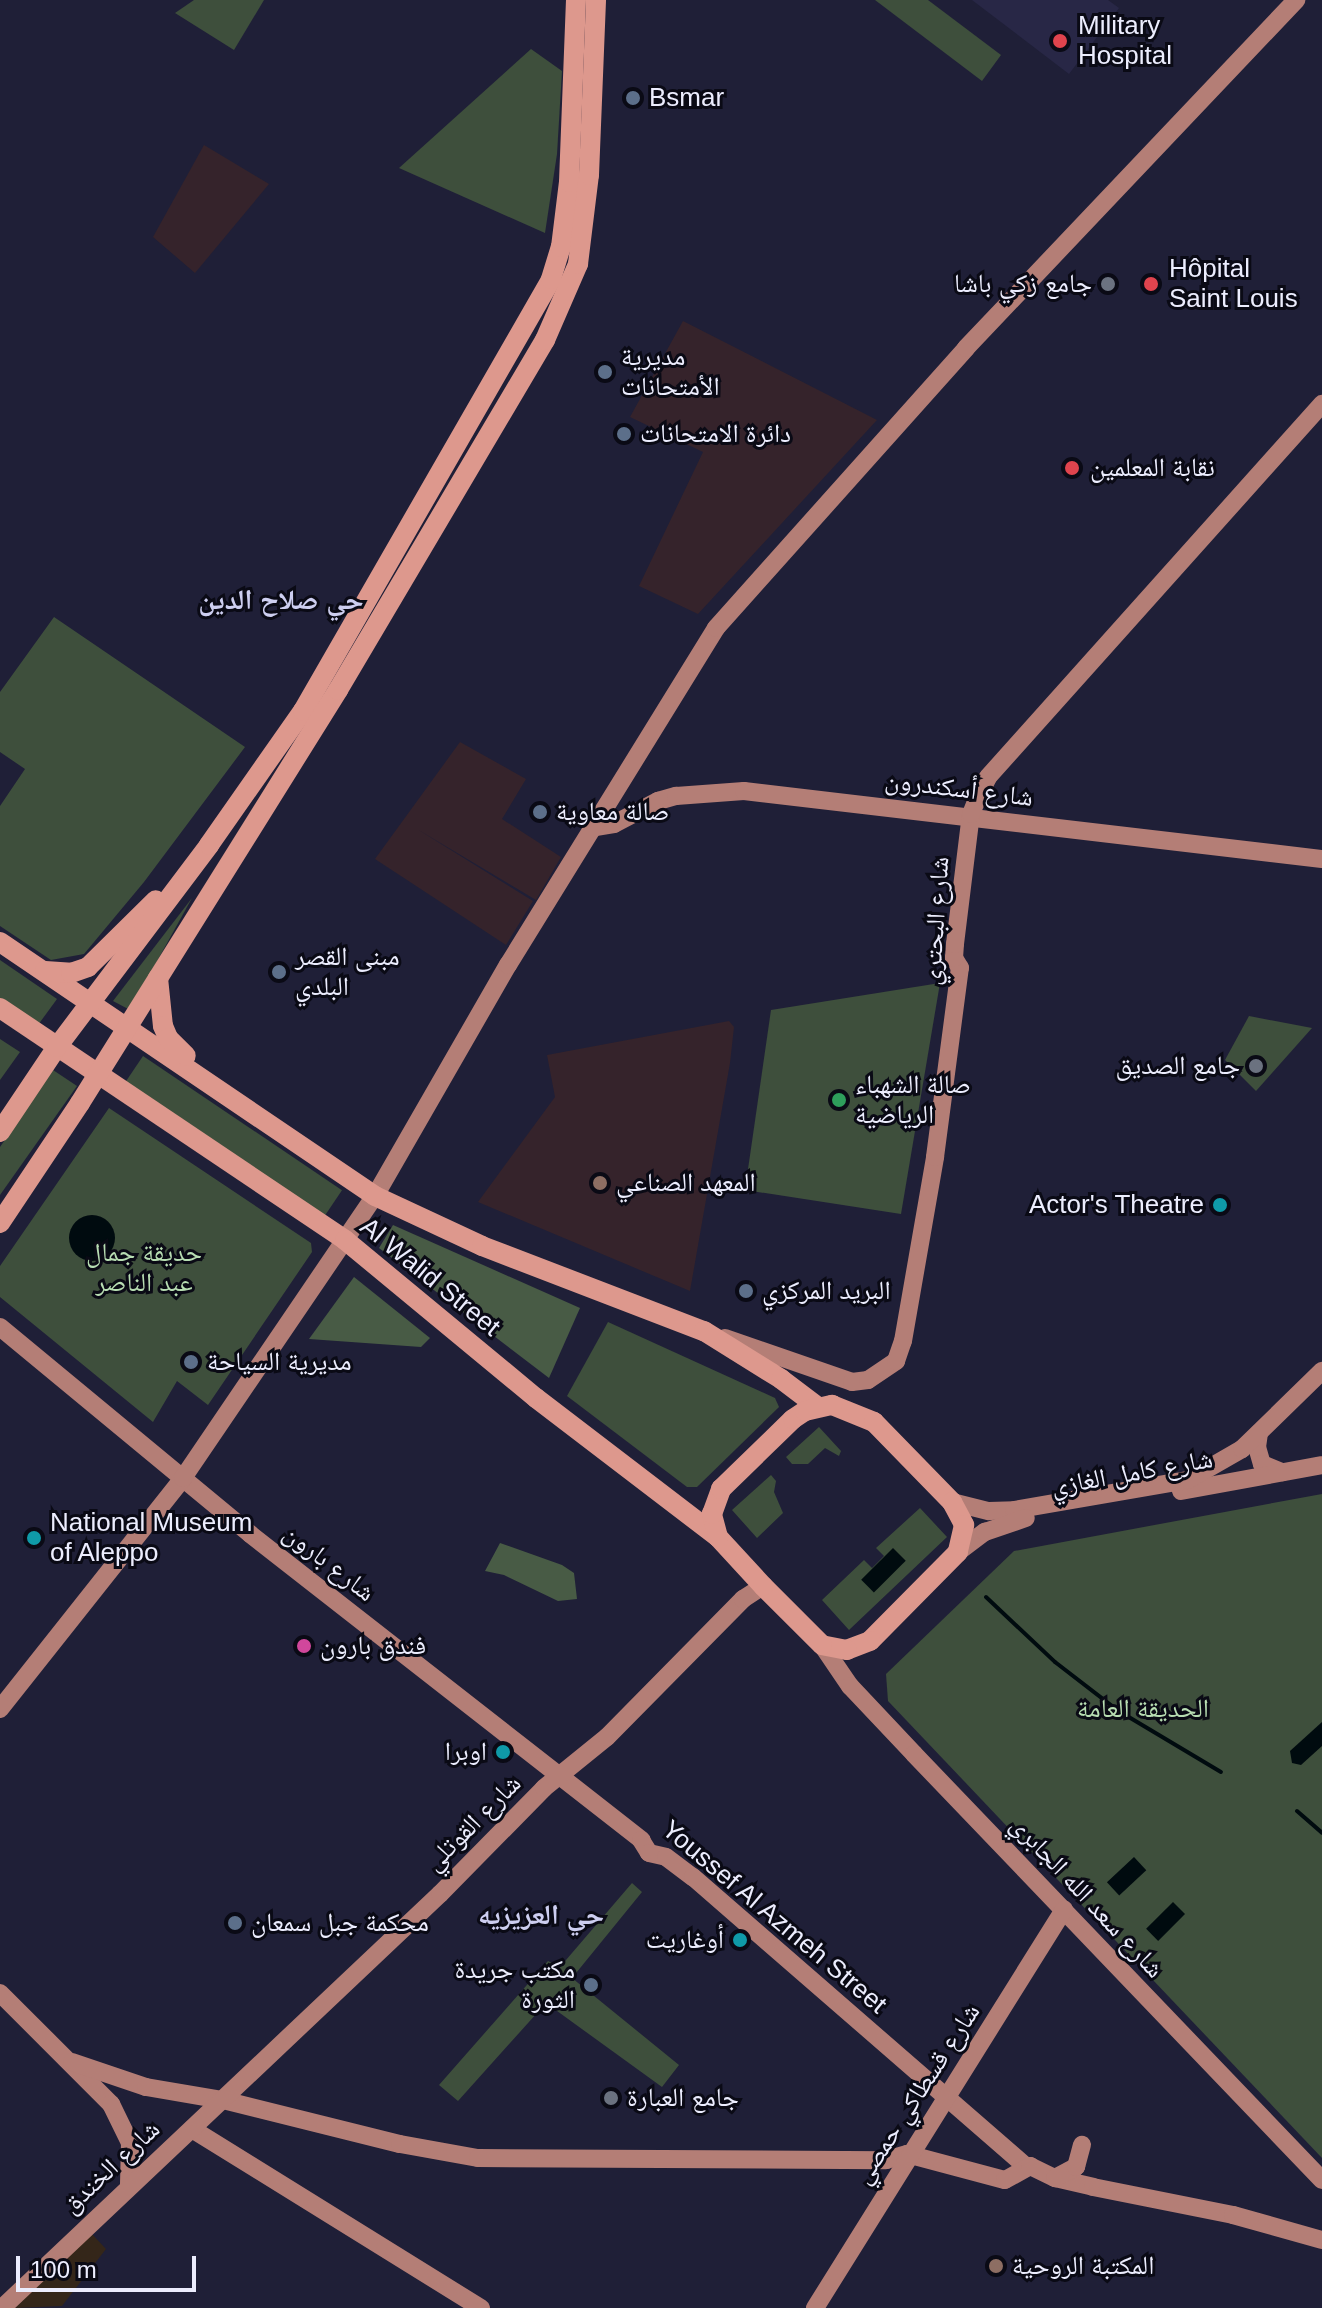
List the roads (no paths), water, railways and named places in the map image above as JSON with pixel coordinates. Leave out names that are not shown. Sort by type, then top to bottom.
[{"type":"main road","points":[[0,1132],[57,1047],[209,845],[303,711],[551,279],[561,247],[569,182],[576,0]]},
{"type":"main road","points":[[0,1709],[183,1478],[375,1196],[508,965],[597,827],[716,628],[966,348],[1296,0]]},
{"type":"main road","points":[[0,1223],[128,1028],[434,530],[545,340],[578,264],[589,175],[599,4]]},
{"type":"main road","name":"شارع البحتري","points":[[704,1331],[852,1382],[868,1380],[896,1361],[903,1341],[935,1157],[960,968],[954,958],[971,816],[988,777],[1322,404]]},
{"type":"main road","points":[[625,780],[636,797],[658,801]]},
{"type":"main road","name":"شارع أسكندرون","points":[[597,827],[614,824],[658,801],[696,793],[744,791],[1322,859]]},
{"type":"main road","points":[[39,969],[71,973],[88,967],[209,845]]},
{"type":"main road","points":[[0,942],[375,1196],[482,1246],[704,1331],[781,1379],[818,1407]]},
{"type":"main road","points":[[158,978],[159,1011],[168,1038],[216,1088]]},
{"type":"main road","name":"Al Walid Street","points":[[0,1008],[345,1240],[536,1398],[718,1537]]},
{"type":"main road","name":"شارع بارون","points":[[0,1327],[183,1478],[557,1776]]},
{"type":"main road","name":"شارع كامل الغازي","points":[[952,1502],[976,1509],[1014,1510],[1188,1480],[1227,1460],[1322,1371]]},
{"type":"main road","points":[[818,1407],[845,1408],[874,1422],[952,1502],[964,1525],[958,1552],[870,1641],[847,1650],[822,1645],[763,1586],[718,1537],[712,1514],[721,1489],[793,1419],[818,1407]]},
{"type":"main road","points":[[1259,1433],[1257,1447],[1262,1464],[1282,1472]]},
{"type":"main road","name":"شارع كامل الغازي","points":[[958,1552],[985,1532],[1009,1522],[1322,1465]]},
{"type":"main road","name":"شارع القوتلي","points":[[223,2100],[289,2033],[306,2021],[440,1894],[557,1776],[607,1737],[743,1599],[763,1586]]},
{"type":"main road","name":"شارع سعد الله الجابري","points":[[822,1645],[850,1686],[1322,2180]]},
{"type":"main road","name":"Youssef Al Azmeh Street","points":[[557,1776],[641,1840],[649,1853],[666,1857],[704,1885],[1026,2166],[1055,2178],[1233,2215],[1322,2240]]},
{"type":"main road","name":"شارع قسطاكي حمصي","points":[[815,2308],[907,2154],[984,2040],[1064,1909]]},
{"type":"main road","points":[[0,1993],[105,2096],[126,2130],[132,2157],[129,2185]]},
{"type":"main road","points":[[0,2004],[37,2028]]},
{"type":"main road","points":[[72,2062],[127,2082],[223,2100],[400,2144],[478,2158],[886,2160],[907,2154],[1001,2180],[1010,2179],[1026,2166]]},
{"type":"main road","name":"شارع الخندق","points":[[2,2308],[129,2185],[223,2100]]},
{"type":"main road","points":[[192,2129],[481,2308]]},
{"type":"main road","points":[[1055,2178],[1076,2167],[1082,2145]]},
{"type":"waterway","points":[[986,1597],[1055,1662],[1117,1710],[1221,1772]]},
{"type":"waterway","points":[[1297,1811],[1322,1833]]},
{"type":"place","name":"Military Hospital","points":[[1060,41]]},
{"type":"place","name":"Bsmar","points":[[633,98]]},
{"type":"place","name":"جامع زكي باشا","points":[[1108,284]]},
{"type":"place","name":"Hôpital Saint Louis","points":[[1151,284]]},
{"type":"place","name":"مديرية الأمتحانات","points":[[605,372]]},
{"type":"place","name":"دائرة الامتحانات","points":[[624,434]]},
{"type":"place","name":"نقابة المعلمين","points":[[1072,468]]},
{"type":"place","name":"صالة معاوية","points":[[540,812]]},
{"type":"place","name":"مبنى القصر البلدي","points":[[279,972]]},
{"type":"place","name":"جامع الصديق","points":[[1256,1066]]},
{"type":"place","name":"صالة الشهباء الرياضية","points":[[839,1100]]},
{"type":"place","name":"المعهد الصناعي","points":[[600,1183]]},
{"type":"place","name":"Actor's Theatre","points":[[1220,1205]]},
{"type":"place","name":"البريد المركزي","points":[[746,1291]]},
{"type":"place","name":"مديرية السياحة","points":[[191,1362]]},
{"type":"place","name":"National Museum of Aleppo","points":[[34,1538]]},
{"type":"place","name":"فندق بارون","points":[[304,1646]]},
{"type":"place","name":"اوبرا","points":[[503,1752]]},
{"type":"place","name":"محكمة جبل سمعان","points":[[235,1923]]},
{"type":"place","name":"أوغاريت","points":[[740,1940]]},
{"type":"place","name":"مكتب جريدة الثورة","points":[[591,1985]]},
{"type":"place","name":"جامع العبارة","points":[[611,2098]]},
{"type":"place","name":"المكتبة الروحية","points":[[996,2266]]},
{"type":"district","name":"حي صلاح الدين","points":[[281,600]]},
{"type":"district","name":"حي العزيزيه","points":[[541,1915]]},
{"type":"park label","name":"حديقة جمال عبد الناصر","points":[[144,1268]]},
{"type":"park label","name":"الحديقة العامة","points":[[1143,1709]]}]
